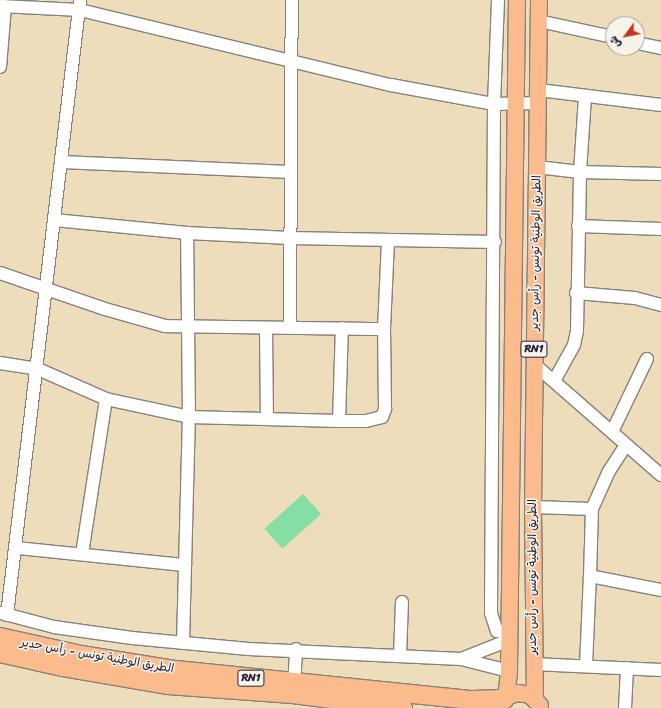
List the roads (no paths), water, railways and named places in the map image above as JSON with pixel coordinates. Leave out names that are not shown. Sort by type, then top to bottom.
[{"type":"highway","name":"الطريق الوطنية تونس - رأس جدير","points":[[0,637],[134,665],[294,688],[403,708]]},
{"type":"highway","name":"الطريق الوطنية تونس - رأس جدير","points":[[0,653],[62,667],[168,685],[294,688],[504,701]]},
{"type":"main road","name":"الطريق الوطنية تونس - رأس جدير","points":[[504,701],[509,671],[517,0]]},
{"type":"main road","name":"الطريق الوطنية تونس - رأس جدير","points":[[538,703],[533,664],[532,508],[540,0]]},
{"type":"main road","name":"RN1","points":[[504,701],[518,693],[538,703]]},
{"type":"street","points":[[290,328],[292,0]]},
{"type":"street","points":[[498,0],[494,104],[495,242],[491,613],[497,631],[509,637]]},
{"type":"street","points":[[80,5],[60,162],[47,290],[17,548],[4,614],[54,627],[183,643],[462,659],[509,671]]},
{"type":"street","points":[[0,67],[3,6],[80,5],[391,85],[494,104],[516,102],[539,97],[585,97],[661,105]]},
{"type":"street","points":[[539,21],[605,36]]},
{"type":"street","points":[[645,45],[661,48]]},
{"type":"street","points":[[554,382],[574,345],[577,331],[576,293],[578,226],[585,97]]},
{"type":"street","points":[[60,162],[290,172]]},
{"type":"street","points":[[537,167],[580,172],[661,174]]},
{"type":"street","points":[[54,220],[187,233],[290,238],[495,242]]},
{"type":"street","points":[[578,226],[661,229]]},
{"type":"street","points":[[183,643],[190,327],[187,233]]},
{"type":"street","points":[[0,363],[38,368],[106,399],[189,417],[339,421],[366,420],[382,417],[385,409],[384,329],[388,240]]},
{"type":"street","points":[[0,273],[47,290],[165,326],[384,329]]},
{"type":"street","points":[[576,293],[635,298],[661,305]]},
{"type":"street","points":[[266,328],[267,419]]},
{"type":"street","points":[[339,421],[342,328]]},
{"type":"street","points":[[612,432],[647,359]]},
{"type":"street","points":[[534,364],[661,475]]},
{"type":"street","points":[[82,554],[106,399]]},
{"type":"street","points":[[586,666],[592,509],[609,471],[626,445]]},
{"type":"street","points":[[532,508],[592,509]]},
{"type":"street","points":[[17,548],[184,565]]},
{"type":"street","points":[[590,576],[661,590]]},
{"type":"street","points":[[400,656],[402,602]]},
{"type":"street","points":[[462,659],[509,637]]},
{"type":"street","points":[[294,688],[296,649]]},
{"type":"street","points":[[533,664],[661,670]]},
{"type":"street","points":[[625,708],[627,668]]}]
